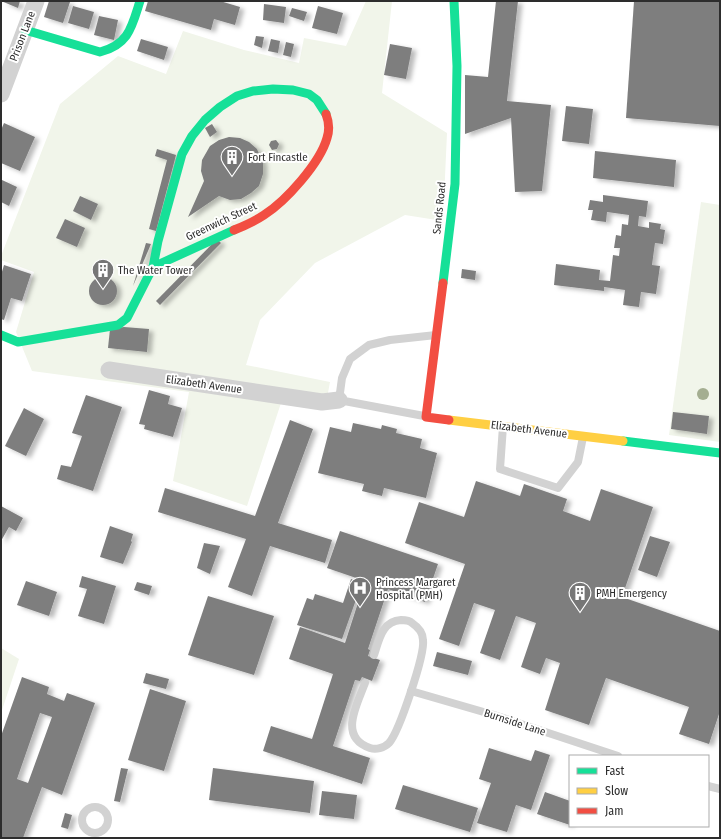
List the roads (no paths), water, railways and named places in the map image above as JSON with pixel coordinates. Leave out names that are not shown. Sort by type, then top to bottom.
[{"type":"street","name":"Prison Lane","points":[[2,88],[36,1]]},
{"type":"street","points":[[25,30],[100,52],[112,50],[127,37],[140,1]]},
{"type":"street","name":"Sands Road","points":[[426,417],[455,184],[457,66],[454,1]]},
{"type":"street","name":"Greenwich Street","points":[[1,335],[18,342],[118,325],[127,318],[153,267],[160,234],[182,154],[187,144],[208,116],[238,95],[261,90],[286,88],[309,94],[324,109],[330,127],[328,140],[302,177],[270,211],[153,267]]},
{"type":"street","name":"Elizabeth Avenue","points":[[109,370],[322,402],[339,400]]},
{"type":"street","name":"Elizabeth Avenue","points":[[426,417],[720,452]]},
{"type":"lane","points":[[339,400],[342,378],[350,359],[369,345],[390,340],[436,335]]},
{"type":"lane","name":"Elizabeth Avenue","points":[[339,400],[426,417]]},
{"type":"lane","points":[[503,426],[500,469],[558,488],[578,462],[584,436]]},
{"type":"lane","points":[[365,683],[351,726],[352,734],[356,740],[372,749],[381,748],[391,740],[411,691],[422,656],[424,642],[420,631],[410,621],[404,620],[390,622],[383,630],[374,655]]},
{"type":"lane","name":"Burnside Lane","points":[[411,691],[494,715],[615,755]]},
{"type":"lane","points":[[709,786],[720,789]]},
{"type":"place","name":"Fort Fincastle","points":[[232,176]]},
{"type":"place","name":"The Water Tower","points":[[103,290]]},
{"type":"place","name":"Princess Margaret Hospital (PMH)","points":[[360,608]]},
{"type":"place","name":"PMH Emergency","points":[[580,612]]}]
